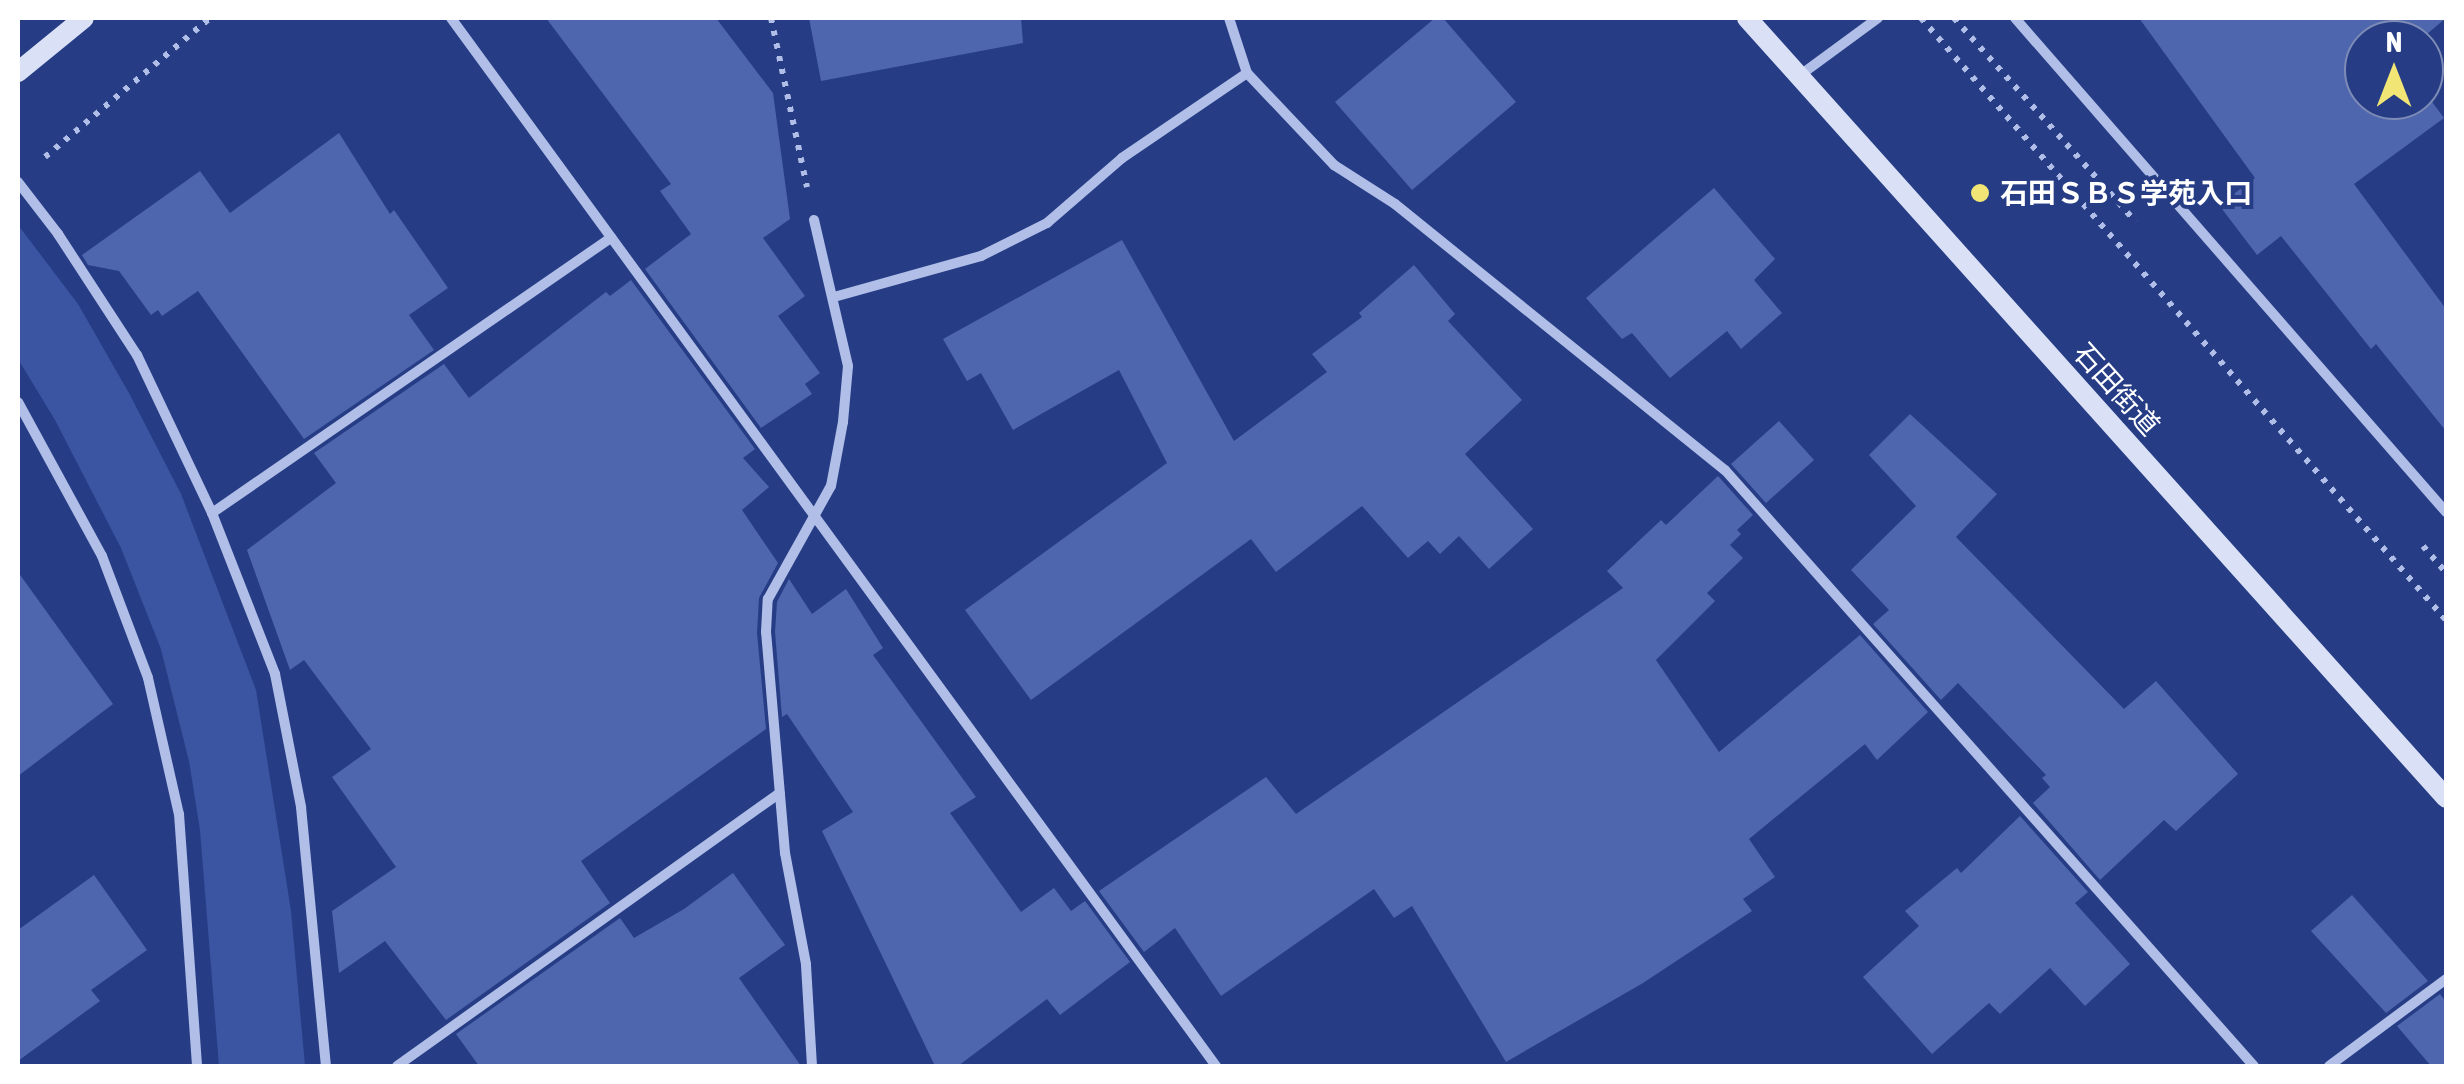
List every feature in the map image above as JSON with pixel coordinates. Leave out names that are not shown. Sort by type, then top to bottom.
[{"type":"street","points":[[18,72],[84,18]]},
{"type":"street","points":[[450,18],[1216,1066]]},
{"type":"street","points":[[1230,18],[1247,73],[1334,165],[1395,204],[1725,470],[2254,1066]]},
{"type":"street","name":"石田街道","points":[[1746,18],[2446,798]]},
{"type":"street","points":[[1799,76],[1878,18]]},
{"type":"street","points":[[2015,18],[2446,512]]},
{"type":"street","points":[[834,297],[981,256],[1046,223],[1122,158],[1247,73]]},
{"type":"street","points":[[18,182],[58,234],[137,356],[212,513],[275,674],[301,807],[326,1066]]},
{"type":"street","points":[[812,1066],[806,964],[785,853],[766,632],[768,599],[831,486],[843,422],[848,366],[814,220]]},
{"type":"street","points":[[212,513],[612,238]]},
{"type":"street","points":[[18,402],[102,556],[148,678],[179,814],[197,1066]]},
{"type":"street","points":[[397,1066],[780,793]]},
{"type":"street","points":[[2329,1066],[2446,978]]},
{"type":"path","points":[[32,168],[210,18]]},
{"type":"path","points":[[770,18],[814,220]]},
{"type":"path","points":[[1921,18],[2446,620]]},
{"type":"shaded area","points":[[18,225],[78,304],[181,494],[256,690],[291,911],[305,1066],[219,1066],[200,830],[189,761],[161,649],[121,548],[55,420],[18,359]]},
{"type":"building","points":[[546,18],[716,18],[773,93],[790,219],[763,238],[805,296],[778,316],[820,373],[805,384],[812,394],[761,428],[645,269],[691,234],[660,191],[671,184]]},
{"type":"building","points":[[809,18],[1021,18],[1023,43],[821,81]]},
{"type":"building","points":[[1435,18],[1443,18],[1516,102],[1412,190],[1335,102]]},
{"type":"building","points":[[2139,18],[2446,18],[2344,20],[2344,120],[2441,120],[2354,184],[2446,309],[2446,431],[2376,344],[2371,349],[2281,236],[2257,255],[2219,205],[2255,178]]},
{"type":"building","points":[[339,133],[390,214],[394,210],[448,288],[409,315],[434,350],[304,439],[198,291],[162,316],[158,310],[151,315],[119,271],[88,265],[82,255],[200,171],[230,213]]},
{"type":"building","points":[[1714,188],[1775,259],[1754,280],[1782,313],[1741,349],[1727,331],[1670,378],[1632,333],[1622,339],[1586,298]]},
{"type":"building","points":[[1122,240],[1234,441],[1327,372],[1312,354],[1362,317],[1359,313],[1414,265],[1455,314],[1448,321],[1522,400],[1465,454],[1533,529],[1489,569],[1459,536],[1440,554],[1428,541],[1408,558],[1362,506],[1276,572],[1251,539],[1031,700],[965,610],[1167,463],[1119,370],[1013,430],[981,373],[967,381],[943,339]]},
{"type":"building","points":[[631,280],[755,449],[743,458],[769,487],[742,510],[778,563],[759,598],[757,633],[766,729],[581,861],[610,903],[446,1020],[385,941],[339,973],[332,911],[396,867],[332,777],[371,749],[304,660],[290,670],[247,550],[336,483],[314,453],[444,364],[469,398],[606,292],[610,296]]},
{"type":"building","points":[[1910,414],[1997,494],[1956,537],[2124,709],[2156,681],[2238,774],[2176,831],[2164,820],[2100,880],[2033,803],[2050,787],[2042,778],[2046,775],[1958,683],[1941,700],[1873,624],[1889,610],[1851,570],[1916,506],[1869,455]]},
{"type":"building","points":[[1779,421],[1814,460],[1766,503],[1731,464]]},
{"type":"building","points":[[1718,476],[1753,515],[1737,530],[1741,534],[1730,545],[1743,558],[1707,593],[1715,601],[1656,660],[1719,752],[1860,635],[1928,712],[1877,760],[1865,744],[1749,839],[1775,877],[1743,899],[1752,911],[1643,983],[1506,1062],[1412,906],[1394,918],[1374,889],[1221,996],[1175,928],[1144,952],[1099,891],[1266,777],[1296,814],[1623,588],[1607,571],[1661,520],[1666,525]]},
{"type":"building","points":[[18,572],[113,704],[18,776]]},
{"type":"building","points":[[789,579],[812,614],[846,589],[883,648],[873,655],[976,797],[950,813],[1021,912],[1054,888],[1071,911],[1085,901],[1130,962],[1060,1015],[1047,999],[958,1066],[935,1066],[822,831],[853,812],[787,714],[782,717],[775,632],[777,602]]},
{"type":"building","points":[[2020,816],[2088,892],[2075,903],[2130,964],[2085,1006],[2050,968],[2000,1014],[1989,1003],[1932,1054],[1863,977],[1919,926],[1905,911],[1957,868],[1961,873]]},
{"type":"building","points":[[733,873],[785,945],[739,978],[801,1066],[479,1066],[456,1034],[620,918],[634,938],[684,909]]},
{"type":"building","points":[[94,875],[147,950],[91,990],[100,1001],[18,1061],[18,930]]},
{"type":"building","points":[[2352,895],[2428,981],[2386,1013],[2311,931]]},
{"type":"building","points":[[2440,994],[2446,1002],[2446,1066],[2431,1066],[2397,1026]]},
{"type":"place","name":"石田ＳＢＳ学苑入口","points":[[1980,193]]}]
